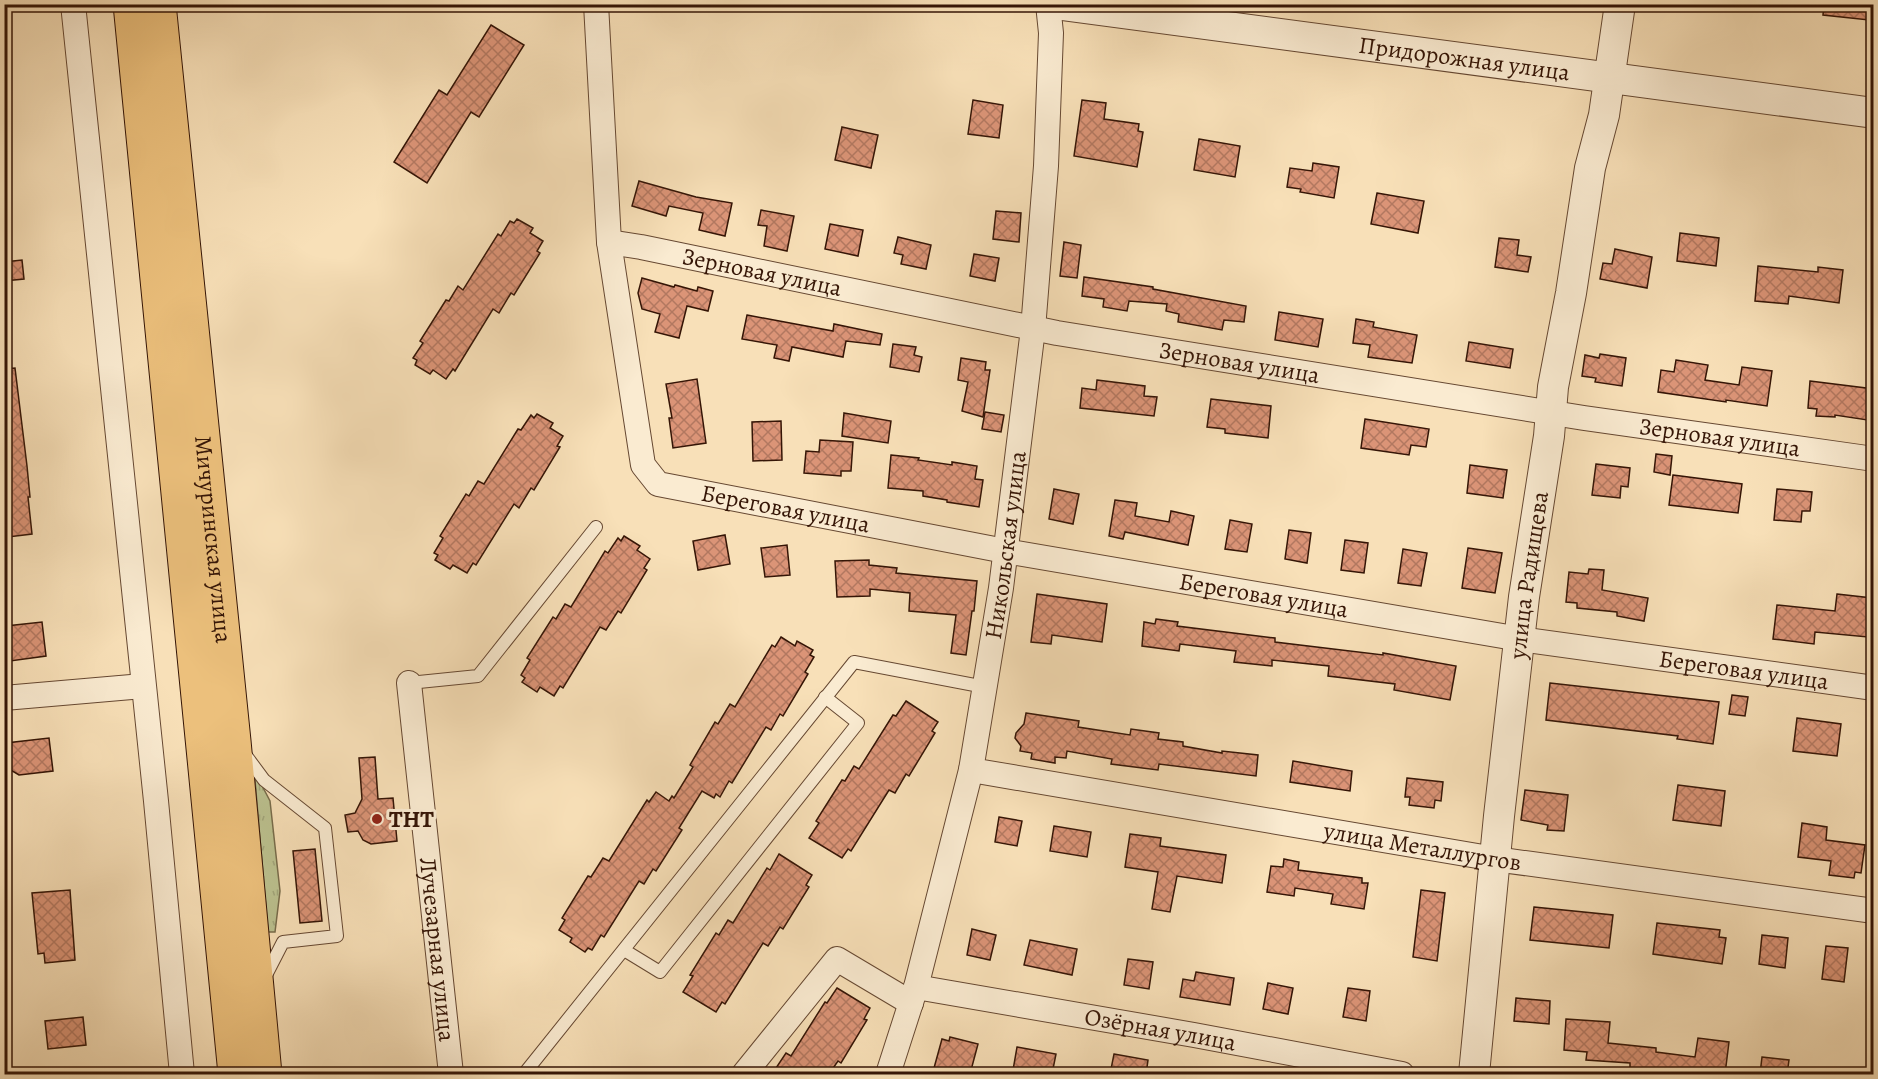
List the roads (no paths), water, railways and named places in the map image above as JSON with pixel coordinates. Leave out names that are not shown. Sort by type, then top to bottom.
[{"type":"main road","name":"Мичуринская улица","points":[[130,4],[235,1074]]},
{"type":"main road","name":"Мичуринская улица","points":[[159,4],[234,741],[265,1074]]},
{"type":"street","points":[[73,4],[156,801],[182,1074]]},
{"type":"street","points":[[596,4],[609,242]]},
{"type":"street","name":"Никольская улица","points":[[888,1074],[914,995],[971,770],[1001,588],[1033,329],[1046,166],[1051,33],[1048,4]]},
{"type":"street","name":"Придорожная улица","points":[[1054,4],[1874,113]]},
{"type":"street","name":"улица Радищева","points":[[1473,1074],[1524,597],[1549,435],[1553,387],[1571,292],[1590,168],[1604,115],[1620,4]]},
{"type":"street","name":"Зерновая улица","points":[[609,242],[1033,329],[1551,412],[1874,459]]},
{"type":"street","name":"Береговая улица","points":[[609,242],[644,465],[658,484],[1005,551],[1520,639],[1874,688]]},
{"type":"street","name":"Лучезарная улица","points":[[409,683],[451,1074]]},
{"type":"street","points":[[4,698],[143,686]]},
{"type":"street","name":"улица Металлургов","points":[[971,770],[1495,859],[1874,911]]},
{"type":"street","points":[[744,1074],[837,959],[914,995]]},
{"type":"street","name":"Озёрная улица","points":[[914,995],[1194,1035],[1401,1074]]},
{"type":"lane","points":[[409,683],[477,676],[596,527]]},
{"type":"lane","points":[[524,1074],[854,662],[985,687]]},
{"type":"lane","points":[[624,950],[660,972],[858,723],[825,697]]},
{"type":"lane","points":[[234,741],[264,780],[325,828],[337,936],[283,942],[257,994]]},
{"type":"place","name":"ТНТ","points":[[377,819]]}]
